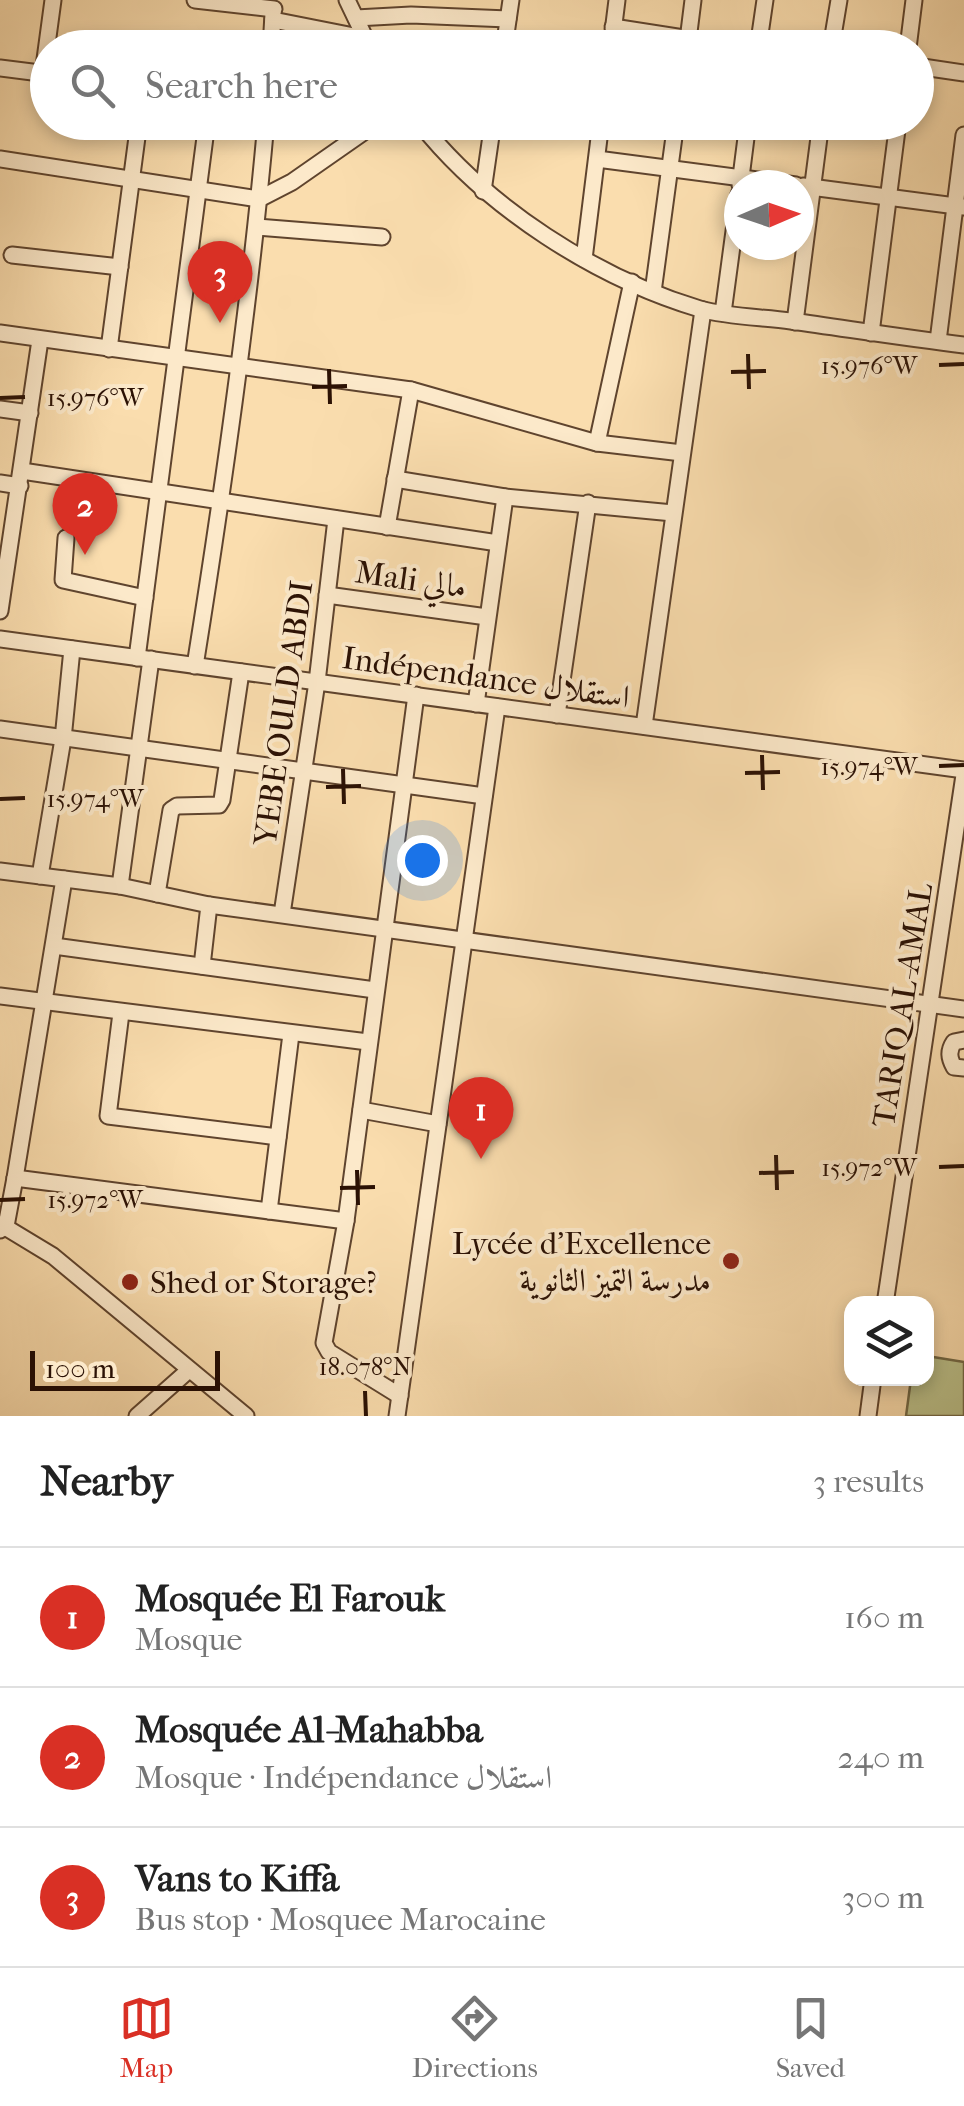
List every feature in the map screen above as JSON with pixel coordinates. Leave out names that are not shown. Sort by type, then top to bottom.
[{"type":"street","points":[[50,30],[53,0]]},
{"type":"street","points":[[195,0],[274,10],[330,30]]},
{"type":"street","points":[[348,0],[361,30]]},
{"type":"street","points":[[506,30],[511,0]]},
{"type":"street","points":[[617,0],[613,28],[623,30]]},
{"type":"street","points":[[689,30],[693,0]]},
{"type":"street","points":[[761,30],[765,0]]},
{"type":"street","points":[[835,30],[839,0]]},
{"type":"street","points":[[910,30],[914,0]]},
{"type":"street","points":[[356,18],[412,8],[508,19]]},
{"type":"street","points":[[0,68],[30,72]]},
{"type":"street","points":[[934,69],[964,73]]},
{"type":"street","points":[[938,341],[959,207],[964,135]]},
{"type":"street","points":[[109,349],[136,140]]},
{"type":"street","points":[[120,886],[138,749],[145,598],[205,140]]},
{"type":"street","points":[[195,666],[222,500],[264,140]]},
{"type":"street","points":[[0,159],[259,199],[292,182],[352,140]]},
{"type":"street","points":[[434,140],[483,191],[584,259],[654,292],[703,310],[964,344]]},
{"type":"street","points":[[483,191],[490,140]]},
{"type":"street","points":[[584,259],[599,140]]},
{"type":"street","points":[[654,292],[674,140]]},
{"type":"street","points":[[742,170],[746,140]]},
{"type":"street","points":[[807,170],[816,140]]},
{"type":"street","points":[[871,333],[896,140]]},
{"type":"street","points":[[596,159],[670,168],[724,182]]},
{"type":"street","points":[[814,188],[959,207]]},
{"type":"street","points":[[256,228],[382,237]]},
{"type":"street","points":[[12,255],[120,267]]},
{"type":"street","points":[[724,313],[731,260]]},
{"type":"street","points":[[794,322],[798,260]]},
{"type":"street","points":[[597,443],[632,282]]},
{"type":"street","points":[[644,726],[703,310]]},
{"type":"street","points":[[0,333],[411,390],[597,443],[682,453]]},
{"type":"street","points":[[0,611],[40,340]]},
{"type":"street","points":[[387,527],[411,390]]},
{"type":"street","points":[[0,409],[30,413]]},
{"type":"street","points":[[0,483],[21,478],[159,491],[498,542]]},
{"type":"street","points":[[396,479],[505,497],[674,513]]},
{"type":"street","points":[[476,704],[505,497]]},
{"type":"street","points":[[557,714],[588,503]]},
{"type":"street","name":"YEBE OULD ABDI","points":[[282,914],[317,682],[336,518]]},
{"type":"street","points":[[66,538],[63,580],[145,598]]},
{"type":"street","name":"Mali مالي","points":[[327,595],[487,617]]},
{"type":"street","name":"Indépendance استقلال","points":[[0,639],[964,772]]},
{"type":"street","points":[[40,876],[72,649]]},
{"type":"street","points":[[158,894],[171,810],[176,806],[219,806],[241,672]]},
{"type":"street","points":[[400,1396],[329,1352],[324,1343],[346,1221],[416,696]]},
{"type":"street","points":[[398,1416],[497,706]]},
{"type":"street","points":[[0,729],[484,796]]},
{"type":"street","name":"TARIQ AL-AMAL","points":[[886,1296],[964,772]]},
{"type":"street","points":[[0,870],[120,886],[209,905],[964,1009]]},
{"type":"street","points":[[64,879],[15,1178],[2,1227],[53,1256],[246,1416]]},
{"type":"street","points":[[202,966],[209,905]]},
{"type":"street","points":[[54,946],[374,990]]},
{"type":"street","points":[[0,996],[368,1042]]},
{"type":"street","points":[[121,1013],[108,1116],[278,1136]]},
{"type":"street","points":[[269,1211],[291,1034]]},
{"type":"street","points":[[959,1067],[950,1059],[950,1048],[954,1042],[964,1040]]},
{"type":"street","points":[[922,1060],[959,1067]]},
{"type":"street","points":[[361,1110],[438,1124]]},
{"type":"street","points":[[15,1178],[346,1221]]},
{"type":"street","points":[[137,1416],[189,1370]]},
{"type":"street","points":[[868,1416],[872,1386]]},
{"type":"green space","points":[[934,1357],[964,1362],[964,1416],[906,1416],[910,1386],[934,1386]]},
{"type":"place","name":"Vans to Kiffa","points":[[220,323]]},
{"type":"place","name":"Mosquée Al-Mahabba","points":[[85,555]]},
{"type":"place","name":"Mosquée El Farouk","points":[[481,1159]]},
{"type":"place","name":"Lycée d'Excellence مدرسة التميز الثانوية","points":[[731,1261]]},
{"type":"place","name":"Shed or Storage?","points":[[130,1282]]}]
